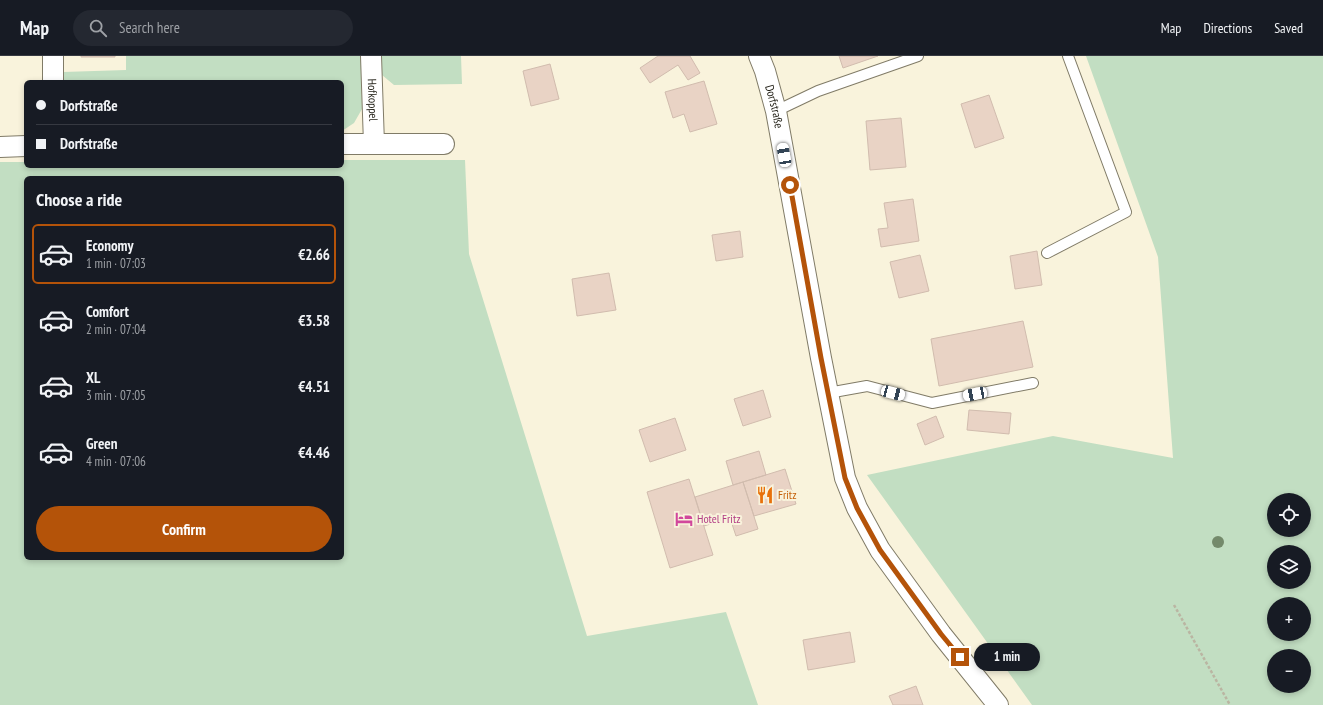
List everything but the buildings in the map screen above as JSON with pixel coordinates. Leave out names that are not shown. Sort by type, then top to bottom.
[{"type":"street","points":[[53,56],[53,80]]},
{"type":"street","name":"Hofkoppel","points":[[371,56],[374,144]]},
{"type":"street","name":"Dorfstraße","points":[[759,56],[765,71],[776,111],[845,478],[857,508],[880,550],[931,621],[998,705]]},
{"type":"street","points":[[344,144],[444,144]]},
{"type":"street","points":[[0,147],[24,146]]},
{"type":"lane","points":[[776,111],[818,91],[918,56]]},
{"type":"lane","points":[[1047,254],[1126,212],[1068,56]]},
{"type":"lane","points":[[828,393],[867,386],[932,403],[1033,383]]},
{"type":"path","points":[[1174,605],[1230,705]]},
{"type":"green space","points":[[126,56],[361,56],[362,109],[354,123],[344,130],[344,80],[64,80],[63,72],[126,70]]},
{"type":"green space","points":[[381,56],[461,56],[462,84],[394,85],[382,75]]},
{"type":"green space","points":[[1086,56],[1323,56],[1323,705],[1032,705],[867,475],[1053,436],[1173,458],[1158,257]]},
{"type":"green space","points":[[344,160],[465,160],[469,254],[587,636],[726,612],[758,705],[0,705],[0,162],[24,162],[24,168],[344,168]]},
{"type":"place","name":"Fritz","points":[[765,495]]},
{"type":"place","name":"Hotel Fritz","points":[[684,519]]},
{"type":"route","points":[[790,185],[805,273],[845,478],[857,508],[880,550],[941,634],[960,657]]}]
